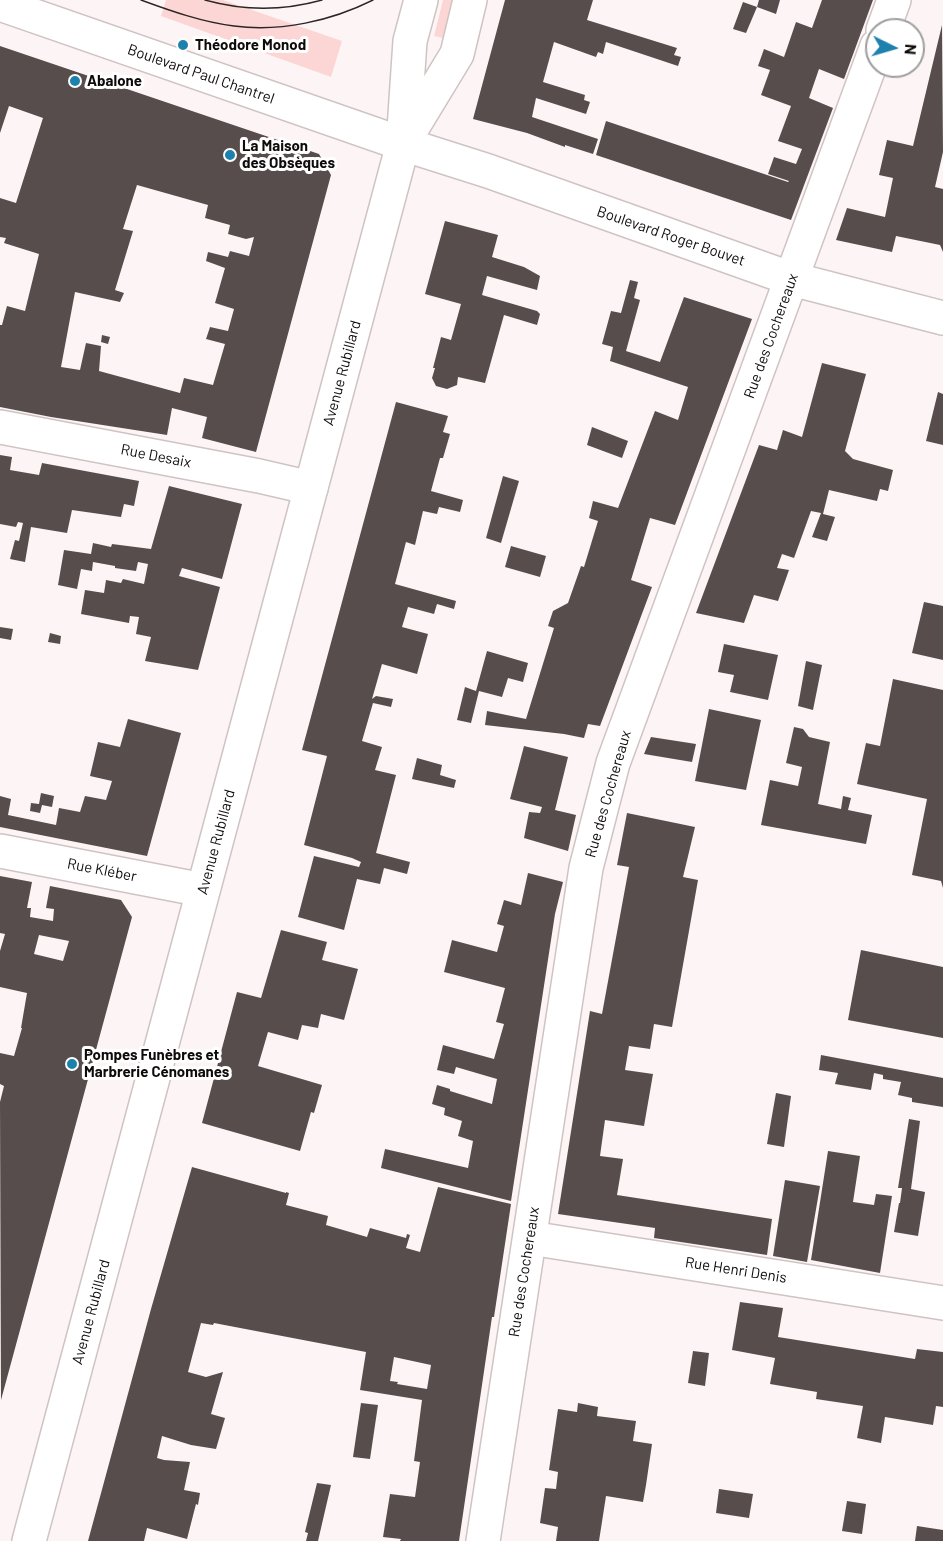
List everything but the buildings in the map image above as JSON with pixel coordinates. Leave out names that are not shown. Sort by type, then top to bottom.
[{"type":"street","name":"Avenue Rubillard","points":[[29,1541],[403,144],[410,41],[421,0]]},
{"type":"street","name":"Avenue Rubillard","points":[[403,144],[457,54],[471,0]]},
{"type":"street","points":[[887,18],[894,0]]},
{"type":"street","name":"Boulevard Paul Chantrel","points":[[0,4],[403,144]]},
{"type":"street","name":"Rue des Cochereaux","points":[[483,1541],[586,868],[613,763],[865,78]]},
{"type":"street","name":"Boulevard Roger Bouvet","points":[[403,144],[489,171],[792,279],[943,318]]},
{"type":"street","name":"Rue Desaix","points":[[0,427],[311,488]]},
{"type":"street","name":"Rue Kléber","points":[[0,851],[203,890]]},
{"type":"street","name":"Rue Henri Denis","points":[[530,1238],[943,1303]]},
{"type":"shaded area","points":[[166,0],[223,0],[342,41],[331,77],[161,16]]},
{"type":"shaded area","points":[[443,0],[454,0],[443,38],[434,36]]},
{"type":"tram line","points":[[141,0],[198,19],[252,27],[288,26],[323,19],[373,0]]},
{"type":"tram line","points":[[205,0],[249,8],[278,8],[322,0]]},
{"type":"place","name":"Théodore Monod","points":[[183,45]]},
{"type":"place","name":"Abalone","points":[[75,81]]},
{"type":"place","name":"La Maison des Obsèques","points":[[230,155]]},
{"type":"place","name":"Pompes Funèbres et Marbrerie Cénomanes","points":[[72,1064]]}]
